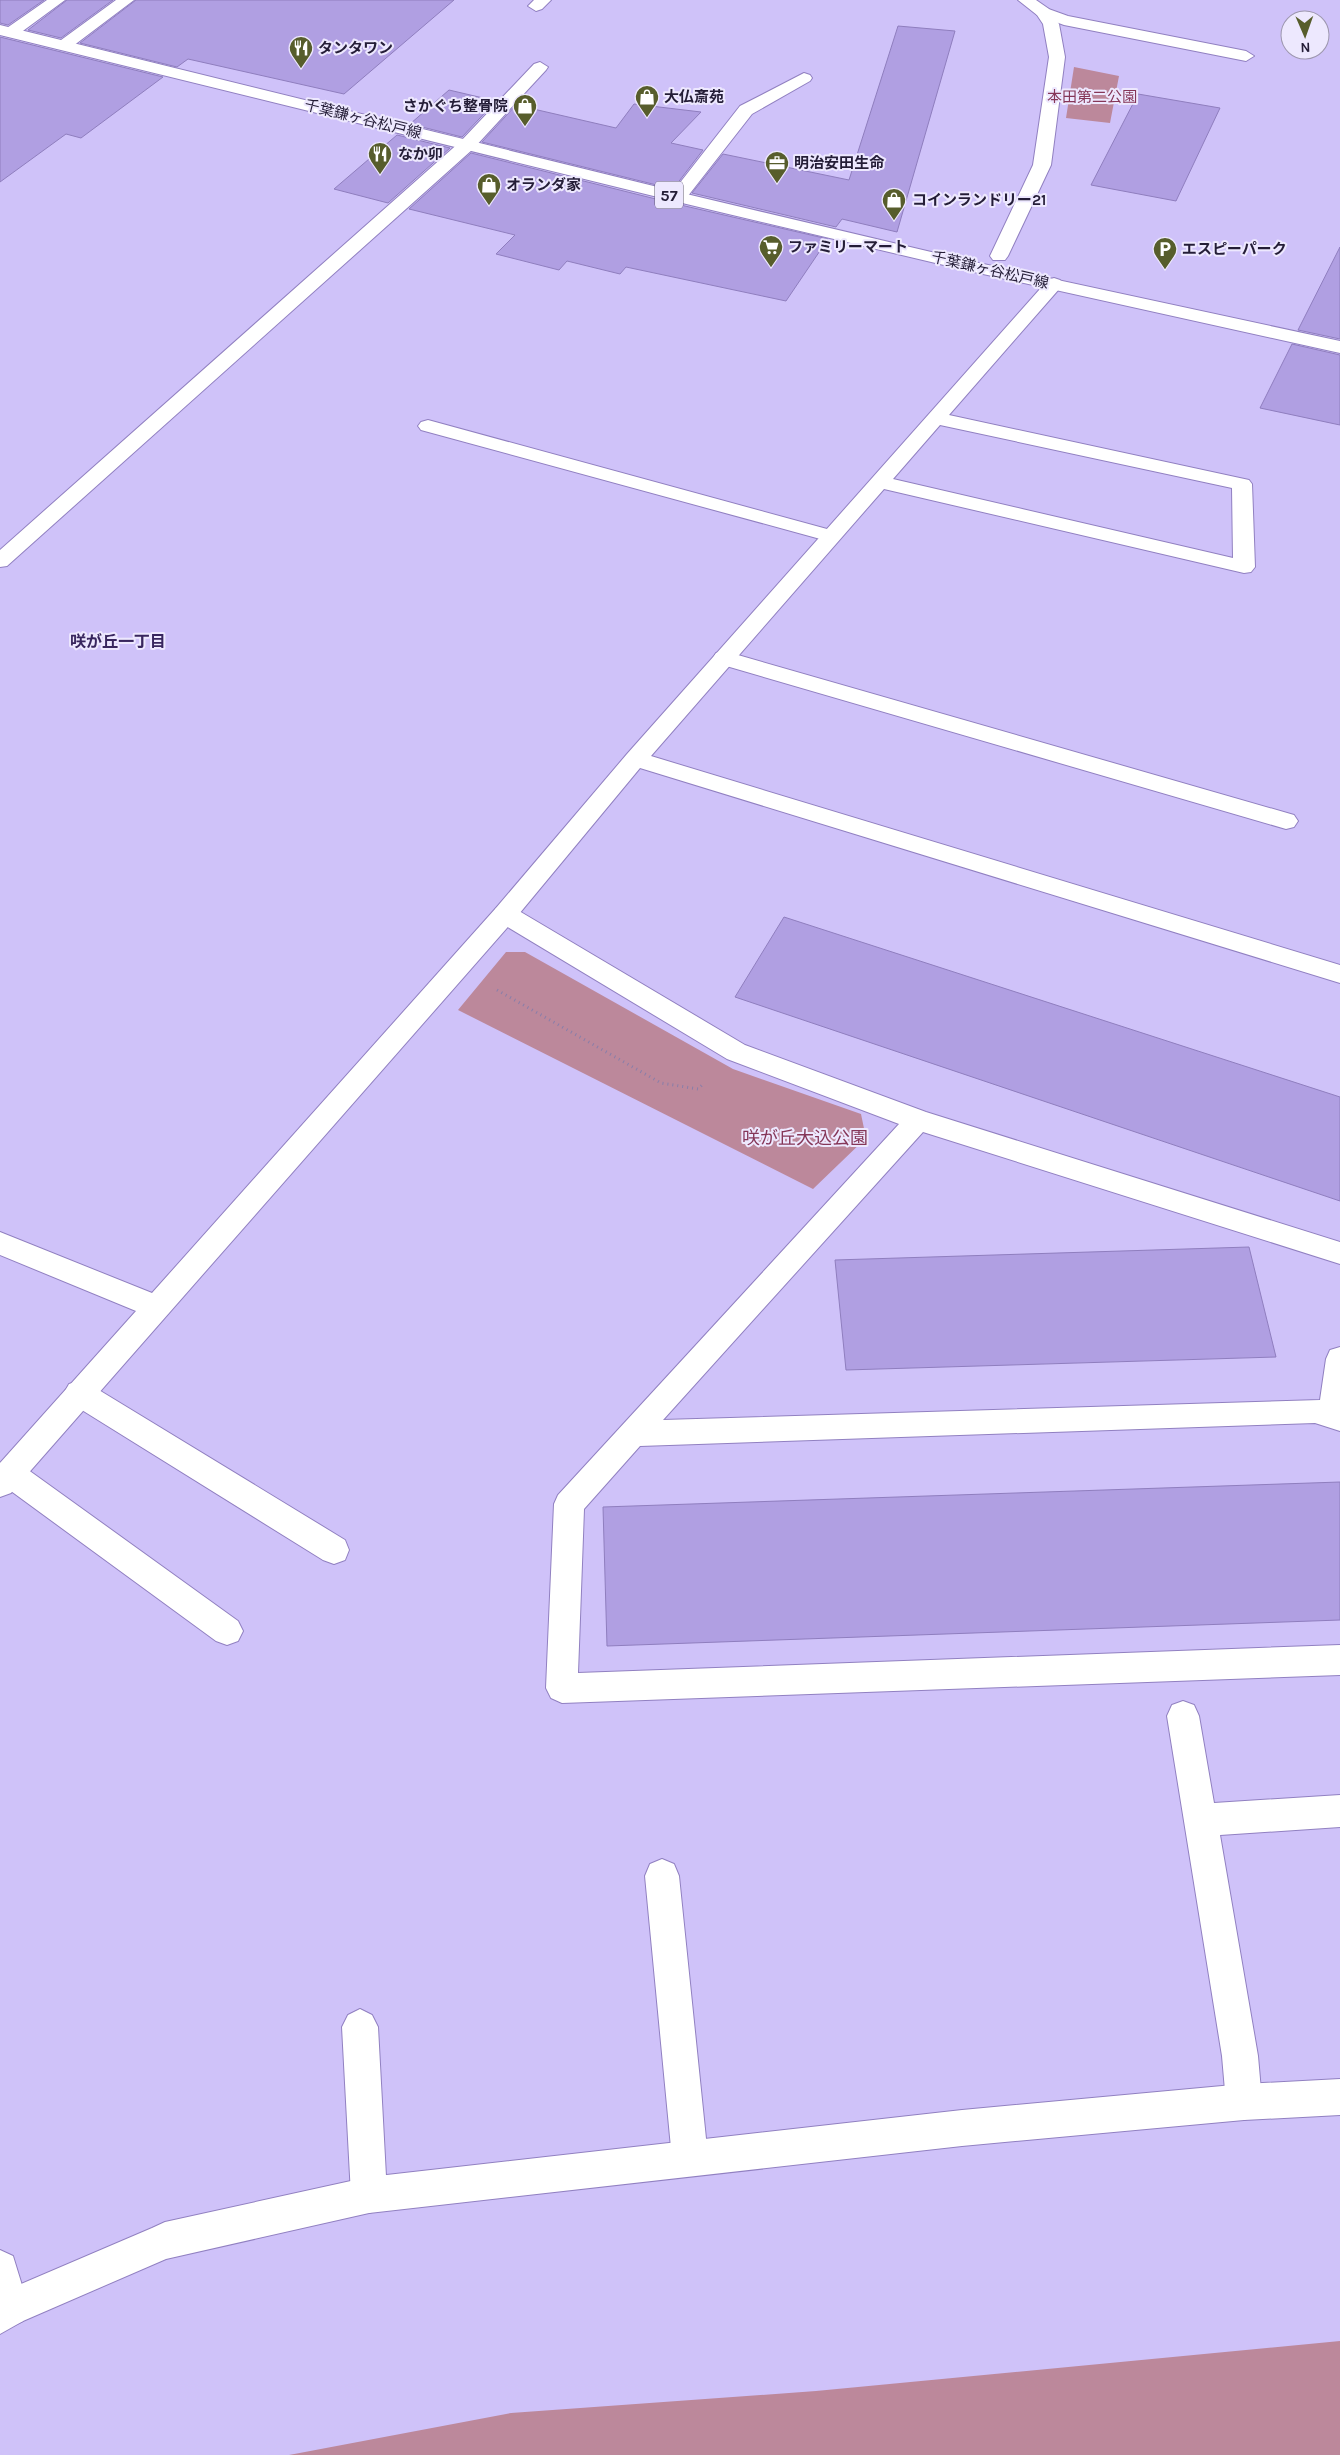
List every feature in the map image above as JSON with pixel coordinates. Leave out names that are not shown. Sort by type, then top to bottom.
[{"type":"street","points":[[5,31],[57,0]]},
{"type":"street","points":[[63,46],[126,0]]},
{"type":"street","points":[[1026,0],[1043,12],[1064,20],[1246,56]]},
{"type":"street","points":[[995,263],[1042,164],[1057,48],[1051,24],[1043,12]]},
{"type":"street","name":"千葉鎌ヶ谷松戸線","points":[[5,31],[678,197],[995,263],[1054,284],[1340,347]]},
{"type":"street","points":[[0,561],[467,145],[540,67]]},
{"type":"street","points":[[678,197],[746,110],[804,78]]},
{"type":"street","points":[[227,1631],[5,1479],[155,1306],[505,914],[635,759],[1054,284]]},
{"type":"street","points":[[879,482],[1244,568],[1242,484],[935,418]]},
{"type":"street","points":[[428,426],[831,536]]},
{"type":"street","points":[[724,658],[1286,821]]},
{"type":"street","points":[[635,759],[1340,974]]},
{"type":"street","points":[[505,914],[736,1052],[918,1120],[1340,1253]]},
{"type":"street","points":[[918,1120],[570,1504],[562,1688],[1340,1660]]},
{"type":"street","points":[[0,1243],[155,1306]]},
{"type":"street","points":[[633,1434],[1315,1412],[1336,1418],[1340,1359]]},
{"type":"street","points":[[79,1393],[334,1550]]},
{"type":"street","points":[[1183,1716],[1240,2056],[1244,2102]]},
{"type":"street","points":[[1200,1820],[1340,1811]]},
{"type":"street","points":[[662,1876],[690,2158]]},
{"type":"street","points":[[360,2027],[369,2195]]},
{"type":"street","points":[[0,2269],[5,2312],[165,2241],[369,2195],[962,2128],[1244,2102],[1340,2097]]},
{"type":"path","points":[[457,968],[661,1083],[698,1089],[736,1052]]},
{"type":"green space","name":"本田第二公園","points":[[1074,67],[1119,76],[1110,123],[1066,118]]},
{"type":"green space","name":"咲が丘大込公園","points":[[506,952],[525,952],[733,1069],[861,1114],[866,1138],[813,1189],[458,1010]]},
{"type":"green space","points":[[1340,2341],[1340,2455],[289,2455],[511,2413],[816,2391]]},
{"type":"building","points":[[0,0],[44,0],[8,25],[0,23]]},
{"type":"building","points":[[67,0],[113,0],[61,38],[28,30]]},
{"type":"building","points":[[136,0],[454,0],[344,94],[188,59],[177,67],[80,43]]},
{"type":"building","points":[[898,26],[955,31],[897,232],[842,219],[836,227],[692,193],[723,154],[849,180]]},
{"type":"building","points":[[0,37],[163,77],[81,138],[66,134],[0,182]]},
{"type":"building","points":[[449,90],[496,101],[462,137],[410,124]]},
{"type":"building","points":[[1138,94],[1220,108],[1176,201],[1091,185]]},
{"type":"building","points":[[634,104],[701,112],[671,143],[703,150],[673,189],[482,142],[516,105],[616,128]]},
{"type":"building","points":[[397,135],[450,148],[388,203],[334,189]]},
{"type":"building","points":[[471,153],[672,203],[828,239],[786,301],[626,267],[620,274],[567,261],[559,270],[496,254],[515,235],[409,209]]},
{"type":"building","points":[[1340,247],[1340,339],[1298,330]]},
{"type":"building","points":[[1292,344],[1340,355],[1340,425],[1260,408]]},
{"type":"building","points":[[784,917],[1340,1097],[1340,1201],[735,997]]},
{"type":"building","points":[[1249,1247],[1276,1357],[846,1370],[835,1260]]},
{"type":"building","points":[[1340,1482],[1340,1620],[607,1646],[603,1507]]},
{"type":"place","name":"タンタワン","points":[[301,69]]},
{"type":"place","name":"大仏斎苑","points":[[647,118]]},
{"type":"place","name":"さかぐち整骨院","points":[[525,127]]},
{"type":"place","name":"なか卯","points":[[380,175]]},
{"type":"place","name":"明治安田生命","points":[[777,184]]},
{"type":"place","name":"オランダ家","points":[[489,206]]},
{"type":"place","name":"コインランドリー21","points":[[894,221]]},
{"type":"place","name":"ファミリーマート","points":[[771,268]]},
{"type":"place","name":"エスピーパーク","points":[[1165,270]]},
{"type":"district","name":"咲が丘一丁目","points":[[118,641]]}]
